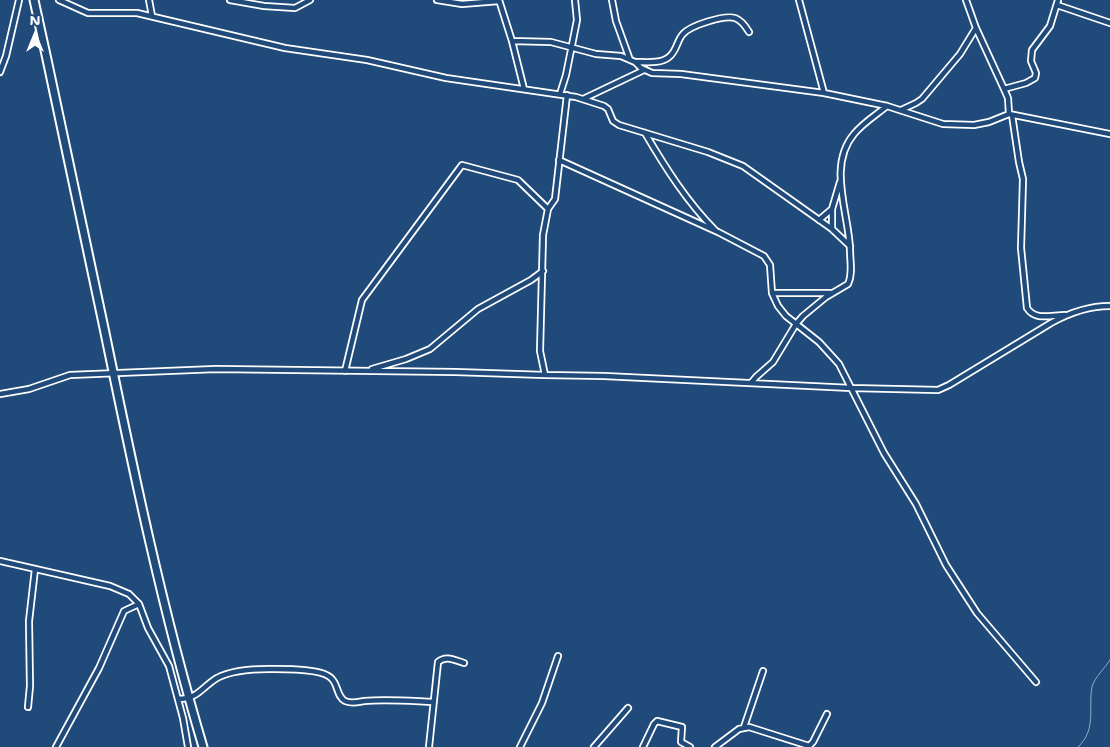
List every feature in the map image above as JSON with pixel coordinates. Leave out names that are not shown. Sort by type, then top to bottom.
[{"type":"street","points":[[0,72],[6,56],[19,0]]},
{"type":"street","points":[[34,0],[156,573],[188,698],[203,747]]},
{"type":"street","points":[[59,0],[88,13],[131,12],[285,48],[367,60],[446,78],[567,95],[583,99],[604,106],[615,123],[736,162],[832,229],[850,246]]},
{"type":"street","points":[[149,0],[152,16]]},
{"type":"street","points":[[230,0],[264,6],[295,8],[310,0]]},
{"type":"street","points":[[437,0],[462,4],[499,0],[512,40],[524,89]]},
{"type":"street","points":[[560,94],[565,81],[577,20],[575,0]]},
{"type":"street","points":[[612,0],[616,21],[632,61]]},
{"type":"street","points":[[799,0],[824,93]]},
{"type":"street","points":[[966,0],[976,28],[1008,98],[1019,162],[1024,179],[1021,248],[1027,308],[1037,316],[1066,315]]},
{"type":"street","points":[[1004,89],[1026,83],[1035,78],[1036,73],[1031,61],[1032,50],[1050,26],[1058,2],[1110,23]]},
{"type":"street","points":[[632,61],[663,60],[668,58],[689,28],[706,23],[733,18],[740,21],[749,32]]},
{"type":"street","points":[[901,110],[916,104],[922,98],[960,54],[976,28]]},
{"type":"street","points":[[512,40],[550,42],[572,48],[621,56],[652,74],[681,74],[824,93],[887,106],[930,121],[958,126],[989,122],[1011,114],[1110,134]]},
{"type":"street","points":[[583,99],[644,70]]},
{"type":"street","points":[[545,375],[540,351],[544,235],[548,209],[554,199],[567,95]]},
{"type":"street","points":[[832,229],[832,209],[841,180],[843,158],[850,138],[887,106]]},
{"type":"street","points":[[645,133],[660,158],[702,217],[718,232]]},
{"type":"street","points":[[559,160],[718,232],[764,256],[770,265],[772,293],[778,306],[786,316],[819,342],[839,364],[884,452],[916,504],[946,565],[977,613],[1036,682]]},
{"type":"street","points":[[345,371],[362,300],[462,165],[518,180],[548,209]]},
{"type":"street","points":[[751,383],[773,362],[796,324],[826,297],[846,287],[850,282],[850,246],[841,180]]},
{"type":"street","points":[[819,220],[832,209]]},
{"type":"street","points":[[364,371],[406,359],[430,349],[478,310],[531,280],[543,271]]},
{"type":"street","points":[[772,293],[833,293]]},
{"type":"street","points":[[0,394],[29,389],[66,375],[216,369],[604,376],[851,388],[938,390],[1066,315],[1080,310],[1110,306]]},
{"type":"street","points":[[0,560],[110,586],[129,594],[139,604],[148,628],[168,666],[183,718],[188,747]]},
{"type":"street","points":[[28,708],[30,621],[35,569]]},
{"type":"street","points":[[56,747],[99,668],[124,611],[139,604]]},
{"type":"street","points":[[520,747],[542,703],[558,656]]},
{"type":"street","points":[[429,747],[438,662],[448,658],[464,663]]},
{"type":"street","points":[[178,699],[193,697],[223,675],[247,670],[270,669],[327,675],[333,679],[341,698],[347,702],[384,700],[433,702]]},
{"type":"street","points":[[715,747],[744,727],[763,671]]},
{"type":"street","points":[[594,747],[628,708]]},
{"type":"street","points":[[744,727],[756,728],[809,746],[813,742],[827,714]]},
{"type":"street","points":[[644,747],[657,721],[682,726],[681,742],[690,747]]},
{"type":"waterway","points":[[1078,747],[1084,740],[1090,726],[1093,684],[1110,660]]}]
